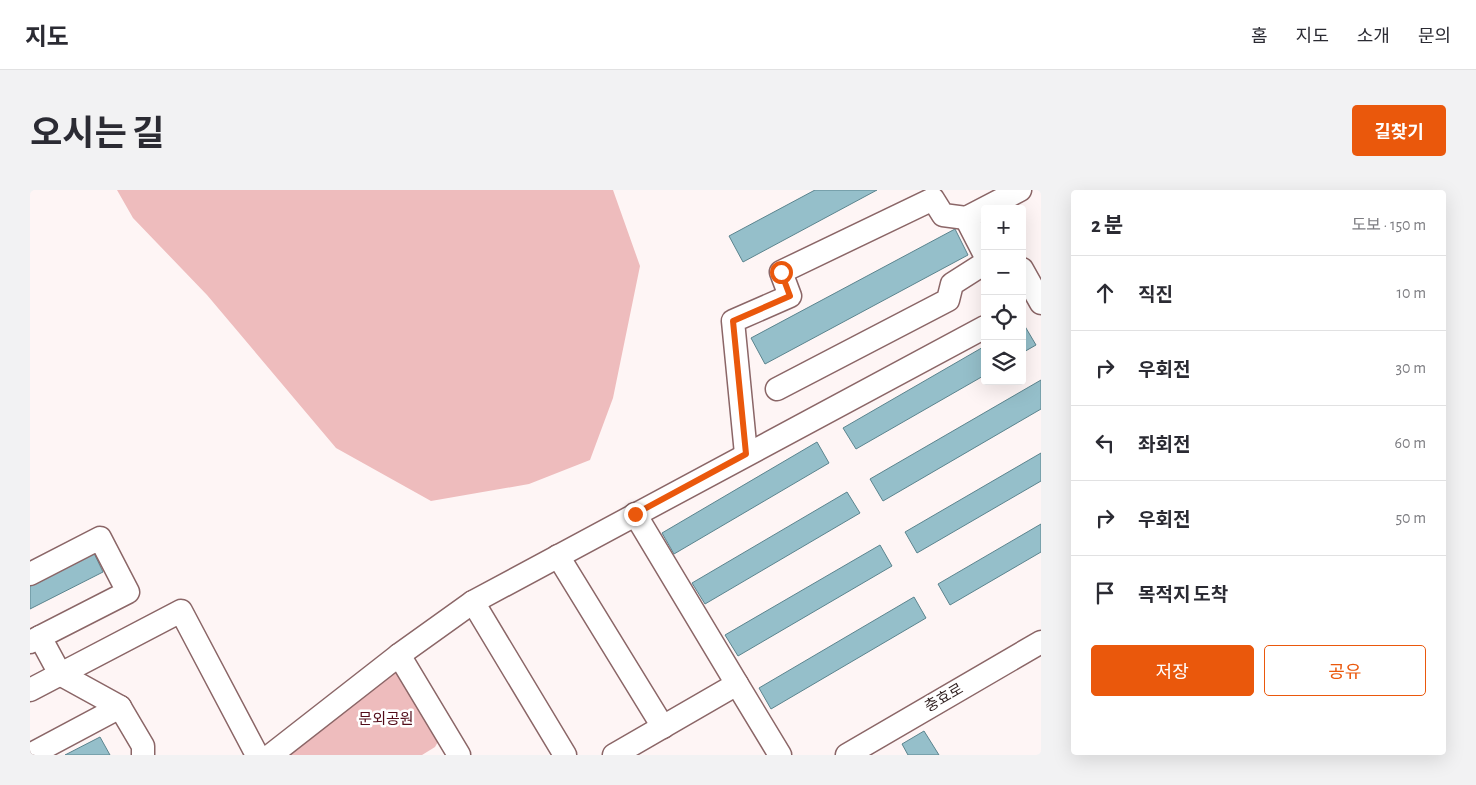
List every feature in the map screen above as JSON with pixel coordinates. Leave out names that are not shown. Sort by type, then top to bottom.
[{"type":"street","points":[[746,454],[733,321],[790,296],[781,272],[933,199],[944,215],[966,218],[985,202],[1020,190]]},
{"type":"street","points":[[966,218],[982,250]]},
{"type":"street","points":[[777,389],[948,300],[952,284],[981,266]]},
{"type":"street","points":[[1026,277],[1036,301]]},
{"type":"street","points":[[271,755],[400,655],[473,602],[981,329]]},
{"type":"street","points":[[635,514],[780,755]]},
{"type":"street","points":[[30,574],[100,538],[128,592],[35,640],[60,674],[120,707],[143,746],[144,755]]},
{"type":"street","points":[[558,556],[663,727]]},
{"type":"street","points":[[473,602],[565,755]]},
{"type":"street","points":[[30,690],[181,611],[257,755]]},
{"type":"street","name":"충효로","points":[[847,755],[1041,642]]},
{"type":"street","points":[[400,655],[459,755]]},
{"type":"street","points":[[614,755],[737,684]]},
{"type":"street","points":[[30,755],[120,707]]},
{"type":"green space","points":[[117,190],[613,190],[640,266],[613,398],[590,460],[529,484],[431,501],[336,448],[207,295],[133,218]]},
{"type":"green space","name":"문외공원","points":[[396,664],[439,740],[435,747],[422,755],[276,755]]},
{"type":"building","points":[[815,190],[877,190],[743,262],[729,236]]},
{"type":"building","points":[[955,229],[968,255],[765,364],[751,338]]},
{"type":"building","points":[[1026,328],[1036,345],[1026,351]]},
{"type":"building","points":[[981,348],[981,377],[856,449],[843,428]]},
{"type":"building","points":[[1041,380],[1041,409],[883,501],[870,479]]},
{"type":"building","points":[[817,442],[829,463],[674,554],[662,533]]},
{"type":"building","points":[[1041,453],[1041,481],[917,553],[905,532]]},
{"type":"building","points":[[847,492],[860,513],[705,604],[692,583]]},
{"type":"building","points":[[1041,524],[1041,552],[950,605],[938,584]]},
{"type":"building","points":[[880,545],[892,566],[738,656],[725,635]]},
{"type":"building","points":[[92,549],[103,572],[30,609],[30,581]]},
{"type":"building","points":[[914,597],[926,618],[771,709],[759,688]]},
{"type":"building","points":[[924,731],[939,755],[908,755],[902,744]]},
{"type":"building","points":[[100,737],[110,755],[65,755]]},
{"type":"route","points":[[635,514],[746,454],[733,321],[790,296],[781,272]]}]
